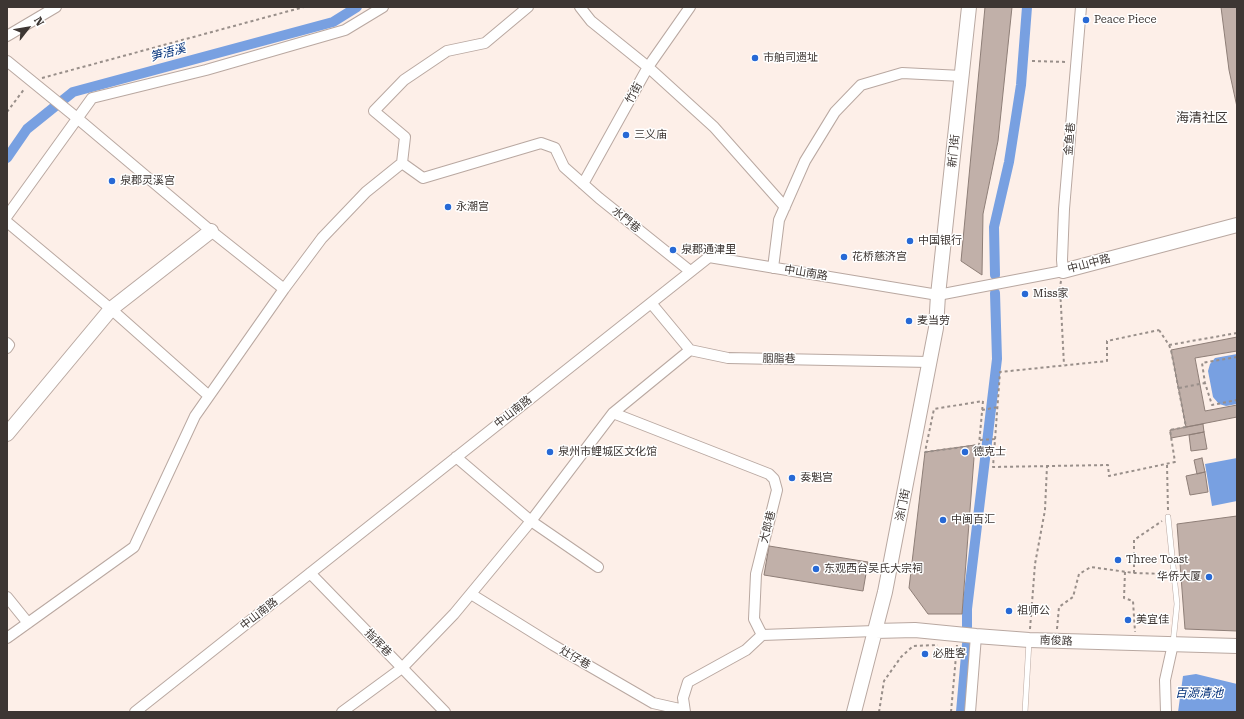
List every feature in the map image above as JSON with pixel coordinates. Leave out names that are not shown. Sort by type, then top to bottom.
[{"type":"main road","name":"新门街","points":[[938,295],[969,7]]},
{"type":"main road","name":"中山中路","points":[[1063,271],[1237,224]]},
{"type":"main road","points":[[7,434],[111,309],[211,231]]},
{"type":"main road","name":"涂门街","points":[[854,712],[887,584],[936,328],[938,295]]},
{"type":"main road","name":"南俊路","points":[[875,631],[915,630],[1030,640],[1237,646]]},
{"type":"street","points":[[7,36],[56,7]]},
{"type":"street","points":[[7,216],[74,116],[92,98],[206,70],[345,30],[383,7]]},
{"type":"street","points":[[7,638],[134,547],[195,416],[284,289],[322,238],[366,192],[402,162],[405,137],[374,111],[404,80],[447,51],[486,43],[528,7]]},
{"type":"street","points":[[580,7],[591,21],[648,67],[714,127],[785,207]]},
{"type":"street","name":"竹街","points":[[583,184],[648,67],[690,7]]},
{"type":"street","name":"金鱼巷","points":[[1063,271],[1064,209],[1081,7]]},
{"type":"street","points":[[7,61],[211,231],[284,289]]},
{"type":"street","points":[[774,268],[779,220],[805,161],[835,112],[861,85],[902,73],[962,76]]},
{"type":"street","name":"水門巷","points":[[402,162],[423,178],[541,143],[555,148],[564,167],[599,198],[690,272]]},
{"type":"street","points":[[7,222],[111,309],[209,396]]},
{"type":"street","name":"中山南路","points":[[135,712],[709,257],[938,295]]},
{"type":"street","name":"中山中路","points":[[938,295],[1063,271]]},
{"type":"street","points":[[342,712],[402,668],[454,614],[531,521],[613,413],[690,350],[651,303]]},
{"type":"street","points":[[7,344],[9,345],[7,348]]},
{"type":"street","name":"胭脂巷","points":[[690,350],[728,358],[929,362]]},
{"type":"street","name":"大郎巷","points":[[613,413],[769,474],[774,479],[777,490],[756,574],[754,619],[762,635]]},
{"type":"street","points":[[456,457],[531,521],[598,567]]},
{"type":"street","name":"指挥巷","points":[[310,573],[445,712]]},
{"type":"street","name":"灶仔巷","points":[[471,594],[553,645],[653,703],[684,711]]},
{"type":"street","points":[[7,597],[28,623]]},
{"type":"street","points":[[684,711],[683,698],[688,682],[746,650],[762,635],[875,631]]},
{"type":"street","points":[[970,712],[976,636]]},
{"type":"street","points":[[1166,712],[1165,680],[1173,644]]},
{"type":"lane","points":[[1168,517],[1177,604],[1173,644]]},
{"type":"lane","points":[[1025,712],[1030,640]]},
{"type":"path","points":[[7,112],[23,90],[35,84],[42,78],[304,7]]},
{"type":"path","points":[[1032,61],[1076,62]]},
{"type":"path","points":[[1063,271],[1060,287],[1064,365]]},
{"type":"path","points":[[1159,330],[1169,345],[1186,427],[1170,430],[1175,462],[1109,476],[1108,466],[994,467],[1000,372],[1064,365],[1107,361],[1106,341],[1159,330]]},
{"type":"path","points":[[1169,345],[1237,333]]},
{"type":"path","points":[[1237,357],[1202,363],[1205,383],[1212,405],[1237,400]]},
{"type":"path","points":[[1179,388],[1205,383]]},
{"type":"path","points":[[982,401],[982,410],[979,445],[925,452],[934,409],[982,401]]},
{"type":"path","points":[[982,410],[998,407]]},
{"type":"path","points":[[980,440],[995,439]]},
{"type":"path","points":[[1134,573],[1134,540],[1168,517],[1167,464]]},
{"type":"path","points":[[1030,640],[1032,594],[1035,564],[1045,510],[1047,466]]},
{"type":"path","points":[[1057,641],[1059,607],[1073,597],[1079,574],[1091,567],[1134,573],[1174,574]]},
{"type":"path","points":[[1125,572],[1124,598],[1133,601],[1136,643]]},
{"type":"path","points":[[951,712],[957,644]]},
{"type":"path","points":[[879,712],[884,681],[901,657],[914,646],[942,645]]},
{"type":"water","points":[[1237,354],[1237,404],[1226,406],[1219,404],[1213,397],[1208,371],[1210,364],[1215,358]]},
{"type":"water","points":[[1237,458],[1237,501],[1212,506],[1205,464]]},
{"type":"water","name":"百源清池","points":[[1196,674],[1237,684],[1237,712],[1178,712],[1183,676]]},
{"type":"building","points":[[985,7],[1012,7],[998,141],[983,214],[982,275],[961,261]]},
{"type":"building","points":[[1221,7],[1237,7],[1237,107],[1229,70]]},
{"type":"building","points":[[1237,337],[1237,351],[1195,358],[1205,411],[1237,405],[1237,417],[1186,427],[1171,350]]},
{"type":"building","points":[[1203,424],[1204,432],[1171,438],[1170,430]]},
{"type":"building","points":[[1204,432],[1207,449],[1191,451],[1189,435]]},
{"type":"building","name":"中闽百汇","points":[[975,445],[962,614],[928,614],[909,588],[925,452]]},
{"type":"building","points":[[1202,458],[1205,472],[1197,474],[1194,460]]},
{"type":"building","points":[[1205,472],[1208,492],[1190,495],[1186,476]]},
{"type":"building","name":"华侨大厦","points":[[1237,516],[1237,631],[1185,629],[1177,524]]},
{"type":"building","name":"东观西台吴氏大宗祠","points":[[769,546],[868,562],[863,591],[764,575]]},
{"type":"waterway","name":"笋浯溪","points":[[7,158],[27,129],[73,92],[333,22],[357,7]]},
{"type":"waterway","points":[[995,275],[994,227],[1009,162],[1021,85],[1027,7]]},
{"type":"waterway","points":[[967,627],[967,609],[997,359],[995,293]]},
{"type":"waterway","points":[[961,712],[967,644]]},
{"type":"place","name":"Peace Piece","points":[[1086,20]]},
{"type":"place","name":"市舶司遗址","points":[[755,58]]},
{"type":"place","name":"三义庙","points":[[626,135]]},
{"type":"place","name":"泉郡灵溪宫","points":[[112,181]]},
{"type":"place","name":"永潮宫","points":[[448,207]]},
{"type":"place","name":"中国银行","points":[[910,241]]},
{"type":"place","name":"泉郡通津里","points":[[673,250]]},
{"type":"place","name":"花桥慈济宫","points":[[844,257]]},
{"type":"place","name":"Miss家","points":[[1025,294]]},
{"type":"place","name":"麦当劳","points":[[909,321]]},
{"type":"place","name":"泉州市鲤城区文化馆","points":[[550,452]]},
{"type":"place","name":"德克士","points":[[965,452]]},
{"type":"place","name":"奏魁宫","points":[[792,478]]},
{"type":"place","name":"中闽百汇","points":[[943,520]]},
{"type":"place","name":"Three Toast","points":[[1118,560]]},
{"type":"place","name":"东观西台吴氏大宗祠","points":[[816,569]]},
{"type":"place","name":"华侨大厦","points":[[1209,577]]},
{"type":"place","name":"祖师公","points":[[1009,611]]},
{"type":"place","name":"美宜佳","points":[[1128,620]]},
{"type":"place","name":"必胜客","points":[[925,654]]},
{"type":"district","name":"海清社区","points":[[1202,118]]}]
